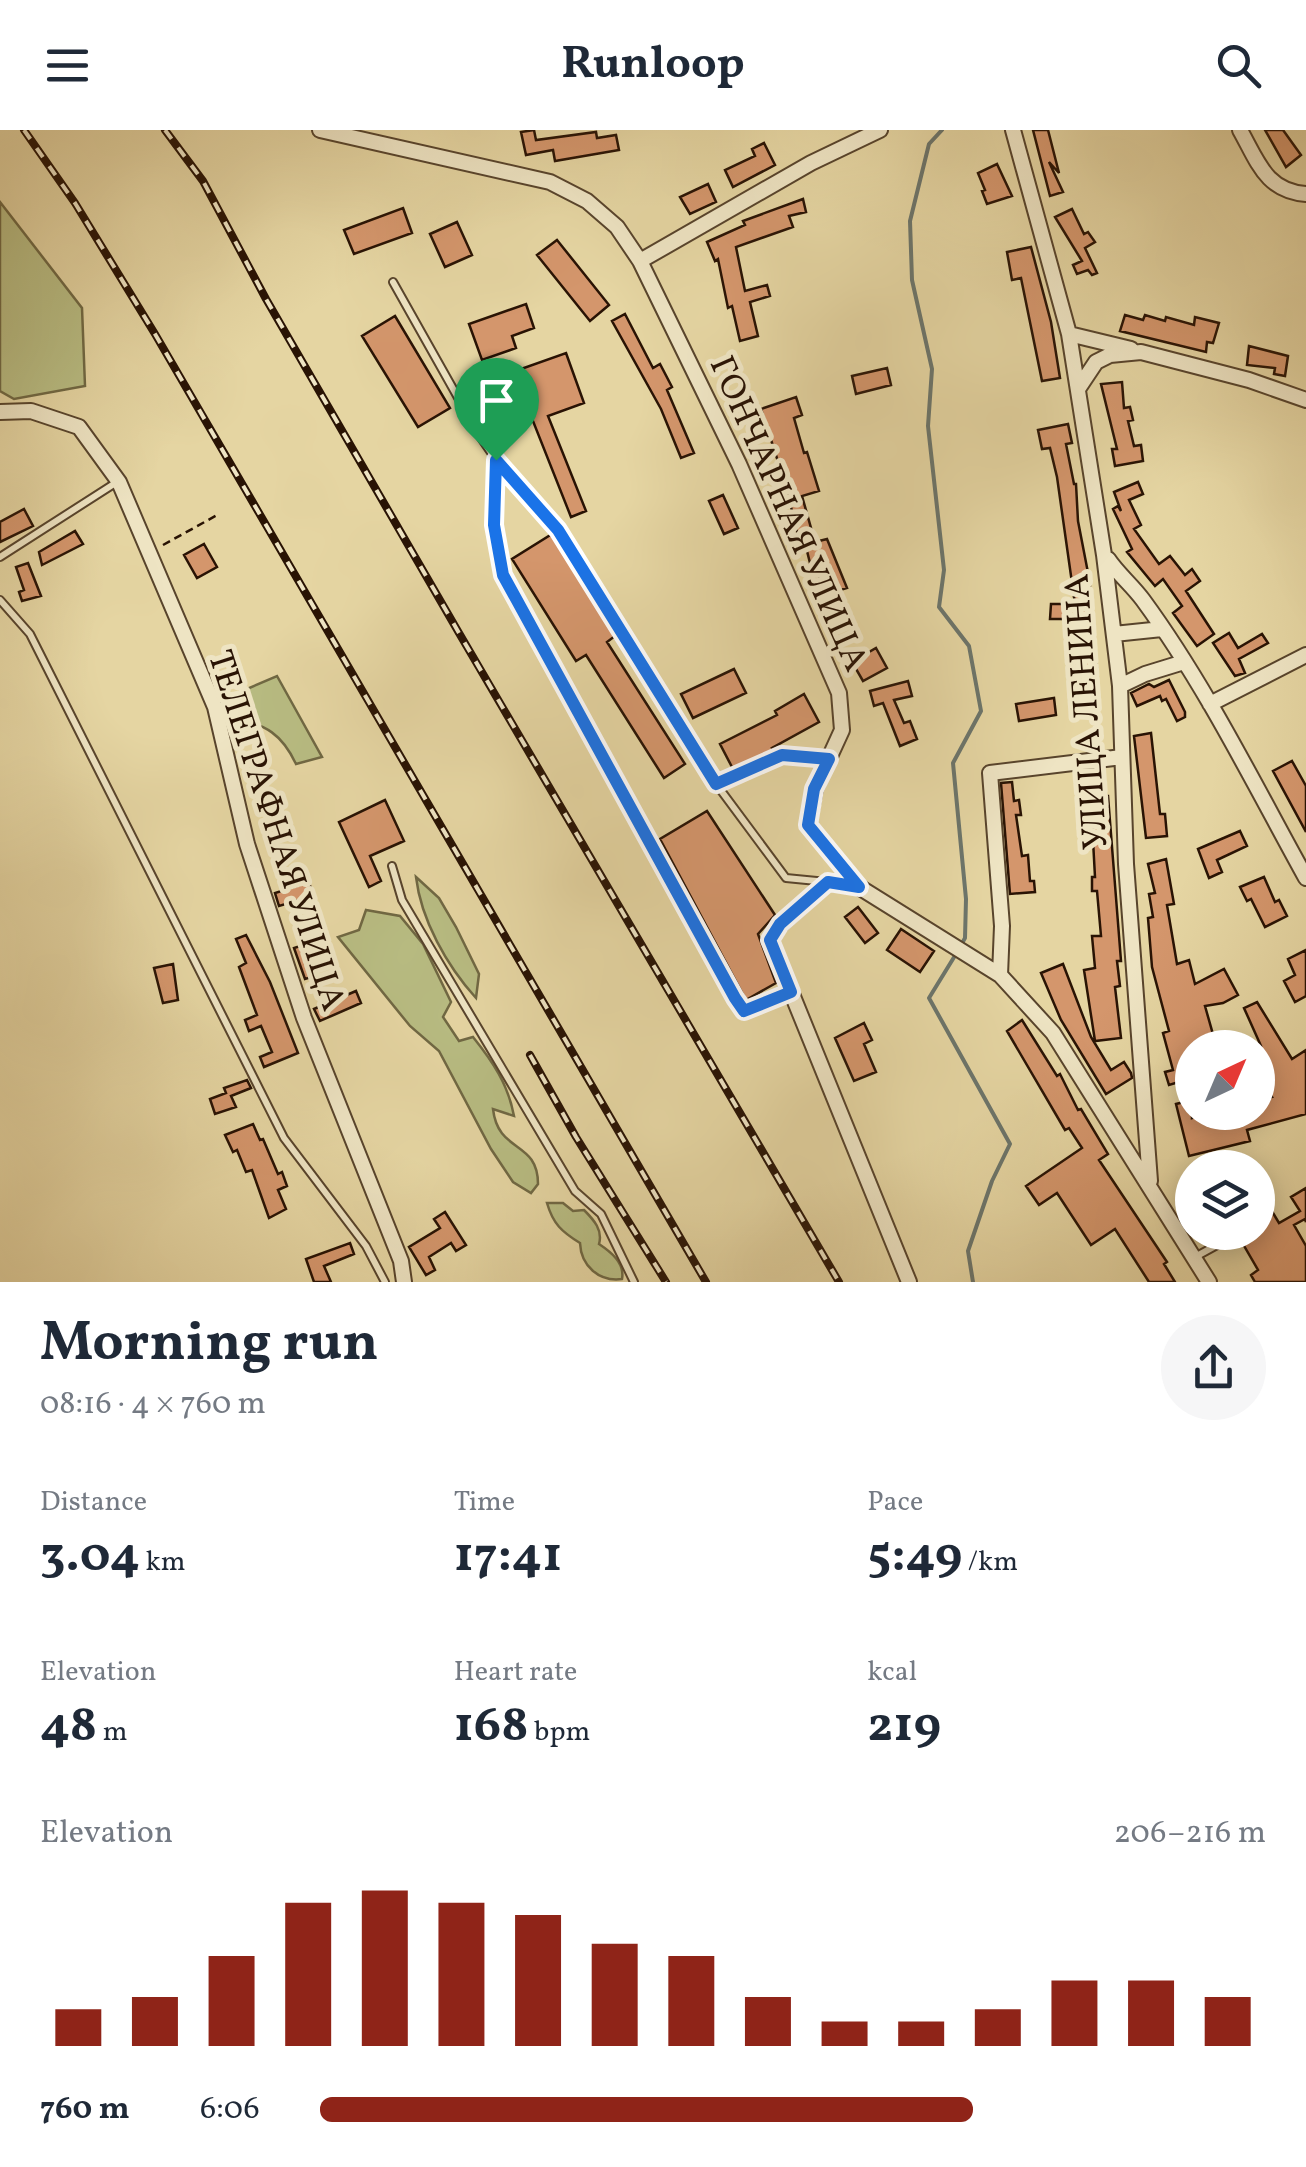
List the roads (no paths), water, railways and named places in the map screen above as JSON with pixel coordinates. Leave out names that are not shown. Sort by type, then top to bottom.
[{"type":"street","name":"ГОНЧАРНАЯ УЛИЦА","points":[[320,130],[550,182],[587,201],[617,227],[640,261],[739,464],[838,693],[842,730],[814,789],[808,825],[859,887],[1000,975],[1052,1033],[1151,1186]]},
{"type":"street","points":[[640,261],[811,163],[880,130]]},
{"type":"street","name":"УЛИЦА ЛЕНИНА","points":[[1012,130],[1069,334],[1104,555],[1120,686],[1127,884],[1151,1186],[1209,1282]]},
{"type":"street","points":[[1240,130],[1268,178],[1285,193],[1306,194]]},
{"type":"street","points":[[1069,334],[1249,380],[1306,400]]},
{"type":"street","points":[[1078,390],[1096,362],[1141,352]]},
{"type":"street","name":"ТЕЛЕГРАФНАЯ УЛИЦА","points":[[0,412],[31,410],[79,427],[118,482],[215,707],[246,844],[304,1018],[400,1261],[404,1282]]},
{"type":"street","points":[[1104,555],[1140,596],[1184,662],[1306,878]]},
{"type":"street","points":[[1114,634],[1162,629]]},
{"type":"street","points":[[1210,704],[1306,655]]},
{"type":"street","points":[[1120,686],[1184,662]]},
{"type":"street","points":[[1000,975],[1002,926],[990,773],[1122,757]]},
{"type":"street","points":[[859,887],[828,882],[780,924],[770,940],[909,1282]]},
{"type":"lane","points":[[393,282],[496,460],[558,530],[716,784],[786,878],[828,882]]},
{"type":"lane","points":[[496,460],[494,525],[503,575],[735,998],[744,1011],[791,992]]},
{"type":"lane","points":[[0,557],[118,482]]},
{"type":"lane","points":[[0,600],[30,634],[284,1138],[366,1246],[385,1282]]},
{"type":"lane","points":[[716,784],[782,755],[829,759]]},
{"type":"lane","points":[[392,866],[402,900],[575,1192],[601,1214],[634,1282]]},
{"type":"lane","points":[[1194,1258],[1208,1250]]},
{"type":"waterway","points":[[942,130],[929,144],[910,221],[912,280],[932,369],[928,426],[944,570],[939,607],[969,646],[981,711],[953,763],[966,899],[965,938],[961,945]]},
{"type":"waterway","points":[[956,954],[929,998],[1010,1144],[992,1181],[968,1251],[973,1282]]},
{"type":"railway","points":[[24,130],[75,203],[155,334],[706,1282]]},
{"type":"railway","points":[[165,130],[203,181],[266,299],[839,1282]]},
{"type":"railway","points":[[530,1055],[666,1282]]}]
